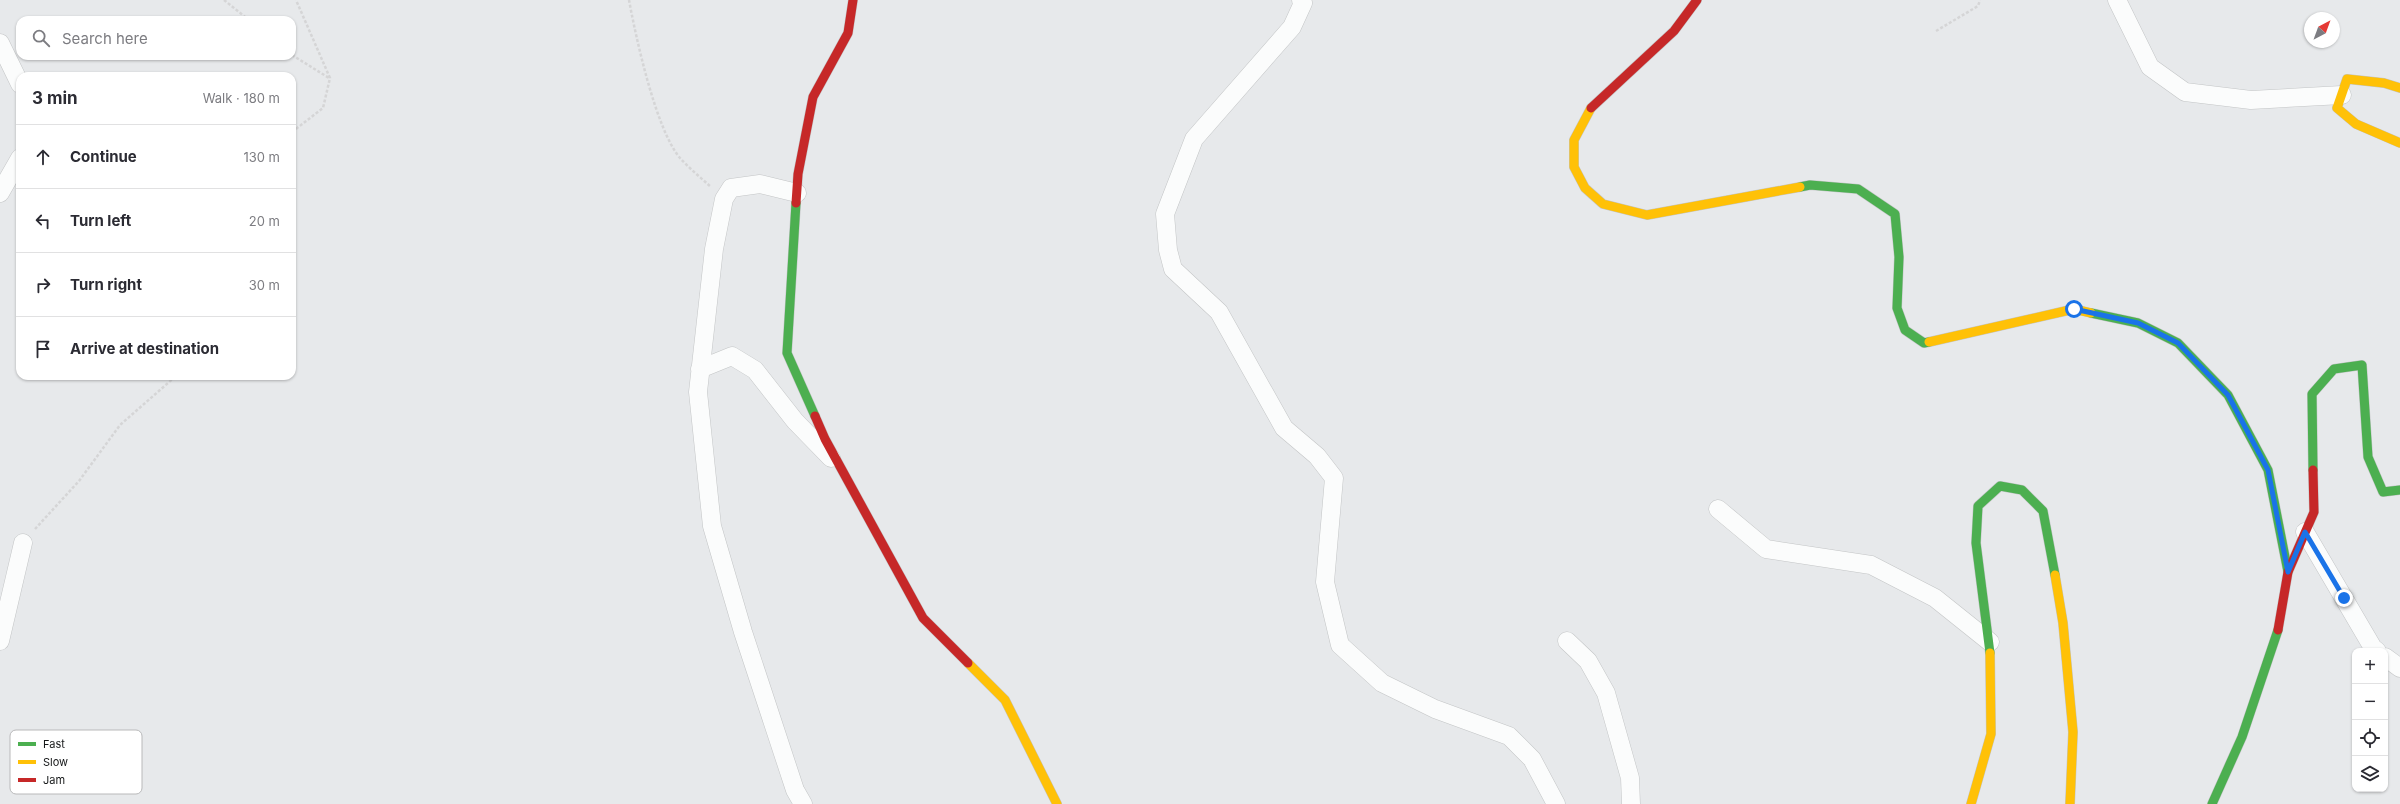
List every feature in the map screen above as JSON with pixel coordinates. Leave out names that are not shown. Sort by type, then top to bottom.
[{"type":"street","points":[[853,0],[848,32],[813,97],[798,174],[786,353],[824,439],[923,618],[1005,700],[1057,804]]},
{"type":"street","points":[[1301,0],[1303,3],[1292,27],[1194,139],[1165,214],[1169,256],[1173,269],[1219,312],[1284,428],[1317,456],[1334,478],[1326,582],[1340,645],[1382,683],[1435,709],[1510,736],[1532,759],[1556,804]]},
{"type":"street","points":[[1697,0],[1674,31],[1592,106],[1574,140],[1574,166],[1585,188],[1603,204],[1647,215],[1810,185],[1858,189],[1895,214],[1899,257],[1897,308],[1905,330],[1924,343],[2074,309],[2138,323],[2178,343],[2228,395],[2268,470],[2288,572]]},
{"type":"street","points":[[2117,0],[2150,67],[2185,92],[2251,100],[2342,94]]},
{"type":"street","points":[[0,43],[16,76]]},
{"type":"street","points":[[2400,88],[2384,83],[2347,79],[2337,108],[2356,124],[2400,143]]},
{"type":"street","points":[[0,193],[16,165]]},
{"type":"street","points":[[797,193],[760,184],[731,188],[724,199],[714,249],[698,392],[712,526],[743,632],[795,790],[803,804]]},
{"type":"street","points":[[700,369],[732,356],[755,370],[795,421],[840,468]]},
{"type":"street","points":[[2212,804],[2242,738],[2277,634],[2288,572],[2314,512],[2312,394],[2334,369],[2362,365],[2368,457],[2383,492],[2400,490]]},
{"type":"street","points":[[1971,804],[1991,734],[1990,642],[1976,543],[1978,506],[2000,486],[2022,490],[2043,511],[2063,623],[2073,732],[2070,804]]},
{"type":"street","points":[[1718,509],[1766,549],[1871,565],[1935,598],[1990,642]]},
{"type":"street","points":[[2305,532],[2373,648]]},
{"type":"street","points":[[0,641],[23,543]]},
{"type":"street","points":[[1567,641],[1588,661],[1606,693],[1630,778],[1631,804]]},
{"type":"street","points":[[2388,659],[2400,668]]},
{"type":"path","points":[[224,0],[244,16]]},
{"type":"path","points":[[296,0],[330,78],[323,108],[296,129]]},
{"type":"path","points":[[629,0],[650,86],[667,134],[679,157],[724,199]]},
{"type":"path","points":[[1936,31],[1978,6],[1980,0]]},
{"type":"path","points":[[296,57],[330,78]]},
{"type":"path","points":[[23,543],[79,481],[120,425],[171,380]]},
{"type":"traffic: fast","points":[[1800,187],[1810,185],[1858,189],[1895,214],[1899,257],[1897,308],[1905,330],[1924,343],[1929,342]]},
{"type":"traffic: fast","points":[[796,203],[787,353],[815,416]]},
{"type":"traffic: fast","points":[[2091,313],[2138,323],[2178,343],[2228,395],[2268,470],[2288,572]]},
{"type":"traffic: fast","points":[[2313,470],[2312,394],[2334,369],[2362,365],[2368,457],[2383,492],[2400,490]]},
{"type":"traffic: fast","points":[[1990,653],[1976,543],[1978,506],[2000,486],[2022,490],[2043,511],[2055,575]]},
{"type":"traffic: fast","points":[[2212,804],[2242,737],[2278,630]]},
{"type":"traffic: slow","points":[[2400,88],[2384,83],[2347,79],[2337,108],[2356,124],[2400,143]]},
{"type":"traffic: slow","points":[[1591,108],[1574,140],[1574,167],[1585,188],[1603,204],[1647,215],[1800,187]]},
{"type":"traffic: slow","points":[[1929,342],[2074,309],[2091,313]]},
{"type":"traffic: slow","points":[[2055,575],[2063,623],[2073,732],[2070,804]]},
{"type":"traffic: slow","points":[[1971,804],[1991,734],[1990,653]]},
{"type":"traffic: slow","points":[[968,663],[1005,700],[1057,804]]},
{"type":"traffic: jam","points":[[796,203],[798,174],[813,97],[848,33],[853,0]]},
{"type":"traffic: jam","points":[[1591,108],[1674,31],[1697,0]]},
{"type":"traffic: jam","points":[[815,416],[825,439],[923,618],[968,663]]},
{"type":"traffic: jam","points":[[2278,630],[2288,572],[2314,512],[2313,470]]},
{"type":"route","points":[[2074,309],[2138,323],[2178,343],[2228,395],[2268,470],[2288,572],[2305,532],[2344,598]]}]
